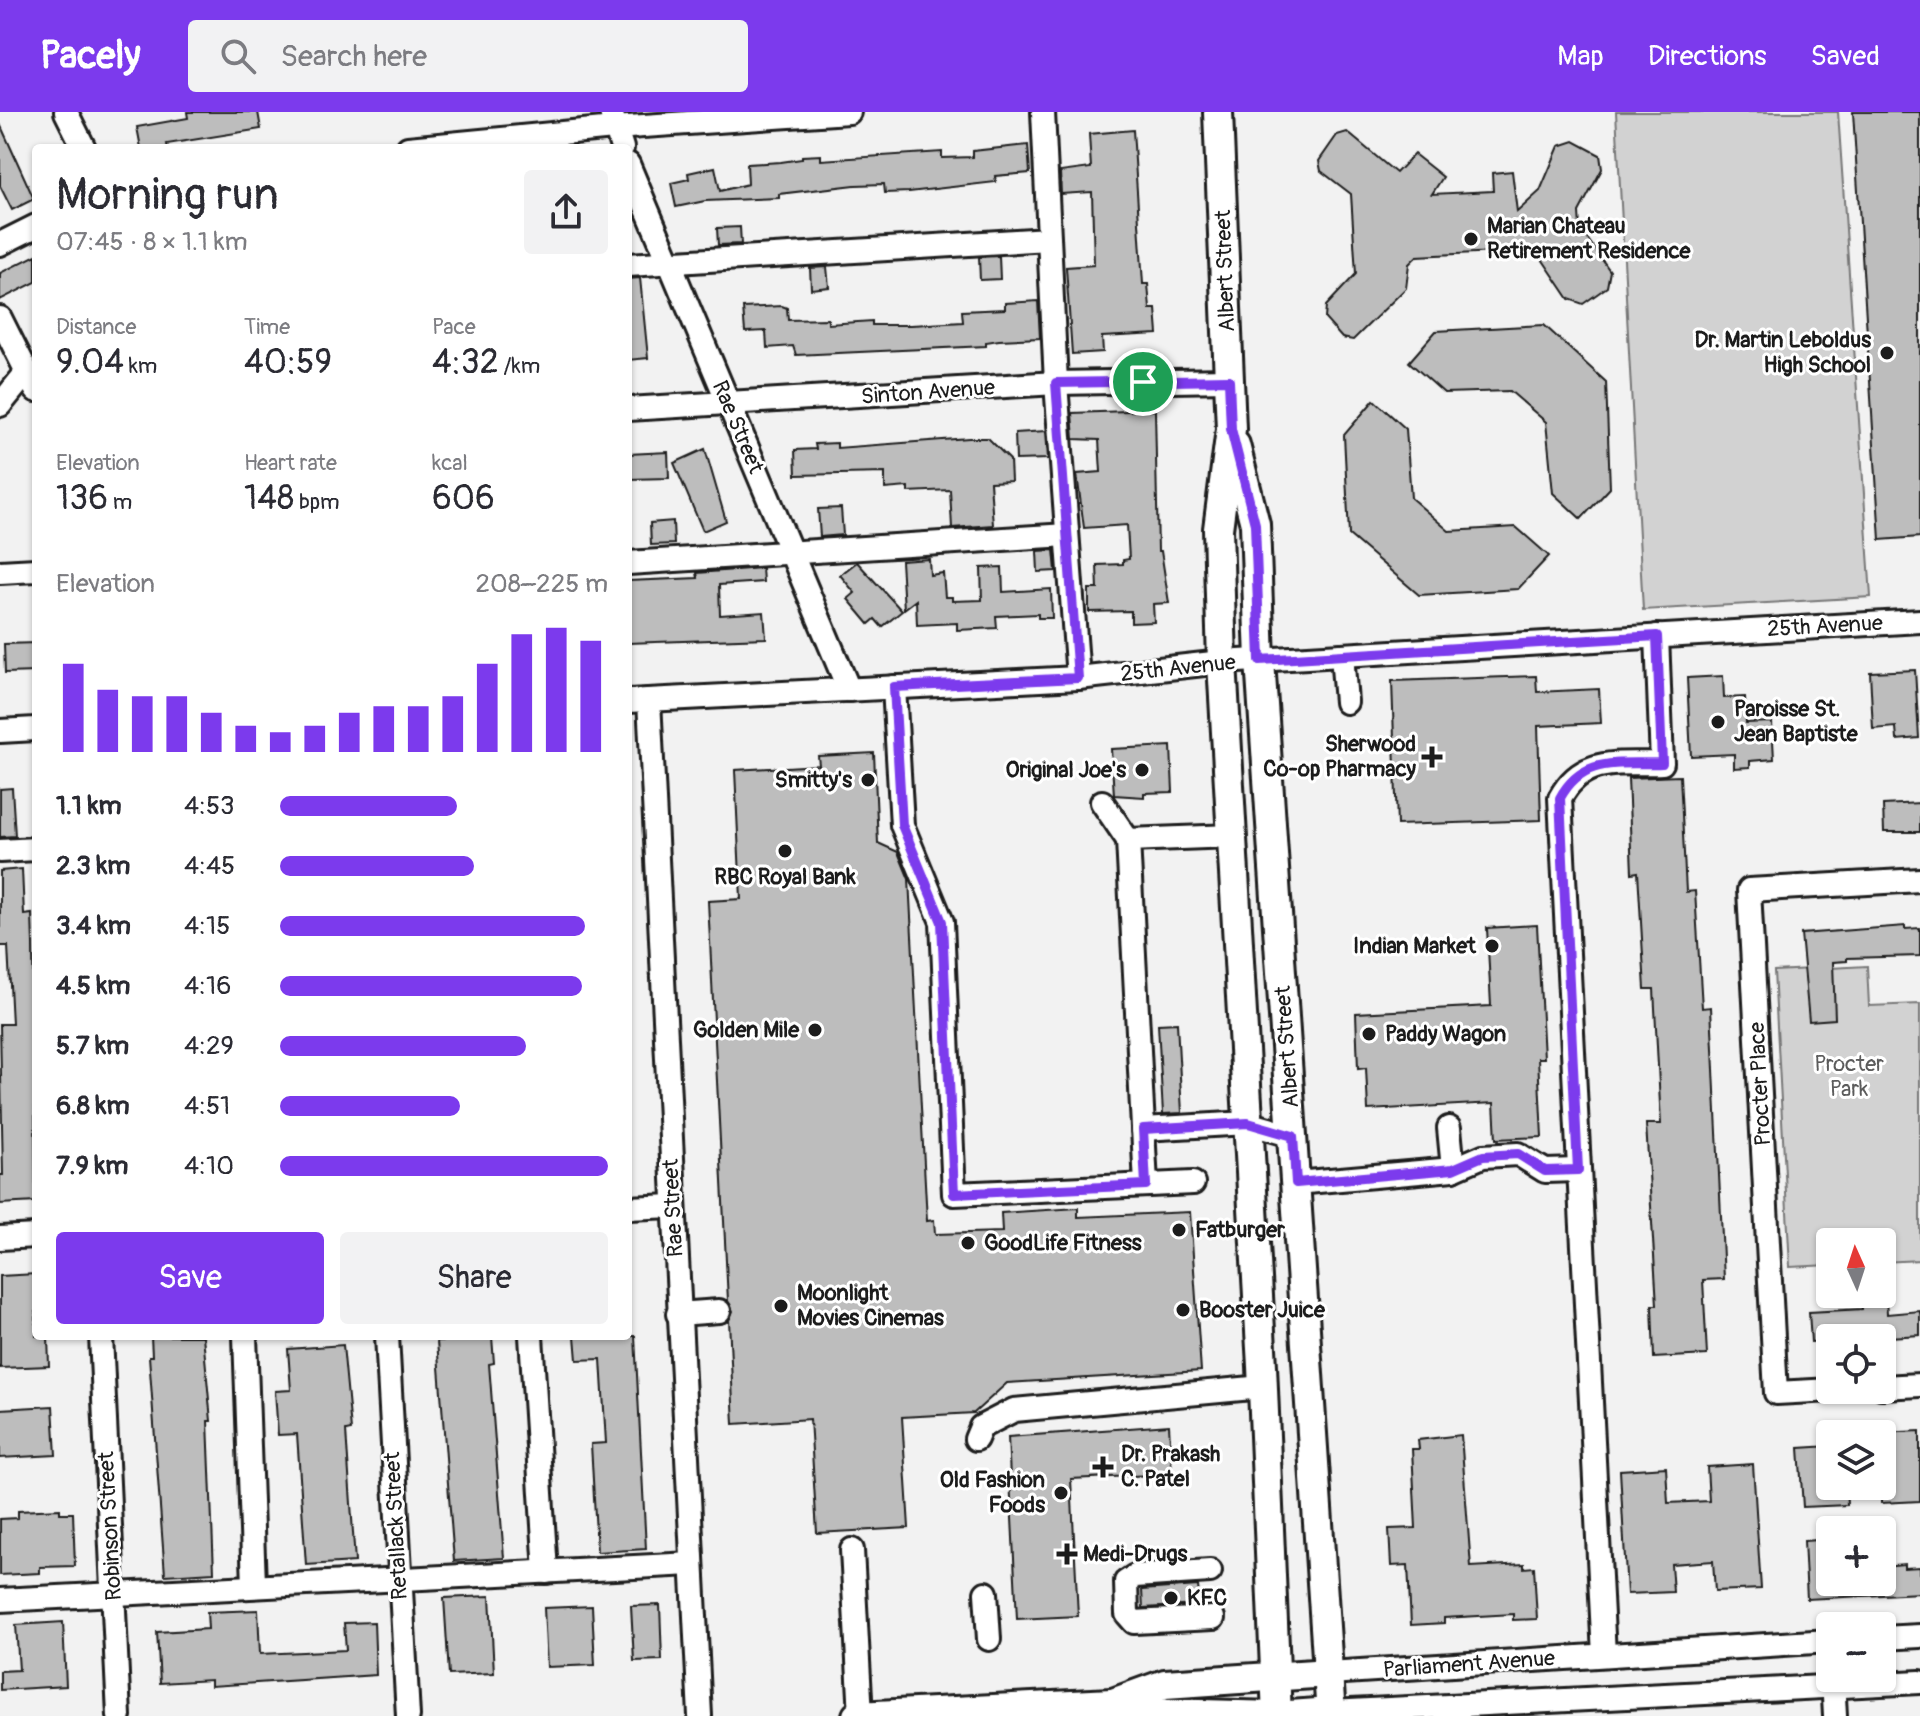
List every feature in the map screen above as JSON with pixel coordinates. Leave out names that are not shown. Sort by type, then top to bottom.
[{"type":"main road","name":"Albert Street","points":[[1218,112],[1231,429],[1218,529],[1222,662],[1263,1387],[1277,1716]]},
{"type":"main road","name":"Albert Street","points":[[1231,429],[1255,524],[1260,660],[1331,1714]]},
{"type":"main road","name":"Parliament Avenue","points":[[1097,1708],[1165,1684],[1329,1673]]},
{"type":"main road","name":"Parliament Avenue","points":[[859,1716],[1097,1708],[1178,1715],[1331,1714]]},
{"type":"street","points":[[66,112],[82,144]]},
{"type":"street","points":[[452,144],[849,112]]},
{"type":"street","points":[[1043,112],[1056,383],[1078,678]]},
{"type":"street","name":"Rae Street","points":[[632,174],[849,690]]},
{"type":"street","points":[[0,244],[32,228]]},
{"type":"street","points":[[632,264],[1049,239]]},
{"type":"street","points":[[0,318],[31,381],[0,405]]},
{"type":"street","name":"Sinton Avenue","points":[[632,409],[1056,383],[1229,380]]},
{"type":"street","points":[[632,563],[1067,535]]},
{"type":"street","points":[[0,572],[32,570]]},
{"type":"street","name":"25th Avenue","points":[[638,701],[1078,678],[1222,662],[1920,621]]},
{"type":"street","points":[[1604,1655],[1560,798],[1570,780],[1589,766],[1662,763],[1657,636]]},
{"type":"street","points":[[1342,655],[1346,702]]},
{"type":"street","points":[[894,687],[902,825],[942,922],[954,1194],[1193,1183]]},
{"type":"street","name":"Rae Street","points":[[638,701],[673,1206],[700,1716]]},
{"type":"street","points":[[0,731],[32,729]]},
{"type":"street","points":[[1102,802],[1128,840],[1146,1185]]},
{"type":"street","points":[[1128,840],[1232,836]]},
{"type":"street","points":[[0,851],[32,849]]},
{"type":"street","name":"Procter Place","points":[[1816,1391],[1776,1393],[1749,890],[1920,880]]},
{"type":"street","points":[[1143,1129],[1248,1123],[1293,1136]]},
{"type":"street","points":[[1449,1128],[1453,1169]]},
{"type":"street","points":[[1296,1183],[1453,1169],[1483,1156],[1518,1154],[1545,1171],[1578,1170]]},
{"type":"street","points":[[632,1208],[673,1206]]},
{"type":"street","points":[[0,1238],[32,1236]]},
{"type":"street","points":[[678,1314],[719,1311]]},
{"type":"street","name":"Robinson Street","points":[[101,1340],[119,1716]]},
{"type":"street","points":[[245,1340],[254,1585]]},
{"type":"street","name":"Retallack Street","points":[[387,1340],[408,1716]]},
{"type":"street","points":[[531,1340],[546,1572]]},
{"type":"street","points":[[1896,1386],[1920,1385]]},
{"type":"street","points":[[976,1439],[981,1427],[1014,1410],[1263,1387]]},
{"type":"street","points":[[852,1550],[859,1716]]},
{"type":"street","points":[[0,1600],[692,1564]]},
{"type":"street","points":[[1210,1571],[1135,1576],[1126,1582],[1127,1614],[1134,1622],[1213,1618]]},
{"type":"street","points":[[986,1593],[989,1639]]},
{"type":"street","points":[[1896,1637],[1920,1636]]},
{"type":"street","name":"Parliament Avenue","points":[[1329,1673],[1816,1642]]},
{"type":"street","name":"Parliament Avenue","points":[[1896,1682],[1920,1682]]},
{"type":"street","name":"Parliament Avenue","points":[[1331,1714],[1633,1706],[1816,1684]]},
{"type":"street","points":[[1834,1692],[1835,1716]]},
{"type":"green space","points":[[1616,112],[1838,112],[1871,597],[1643,610]]},
{"type":"green space","name":"Procter Park","points":[[1867,966],[1869,1006],[1920,1004],[1920,1260],[1896,1261],[1896,1228],[1816,1228],[1816,1266],[1790,1267],[1774,971]]},
{"type":"building","points":[[187,112],[258,112],[261,129],[167,144],[140,144],[137,127],[188,118]]},
{"type":"building","name":"Dr. Martin Leboldus High School","points":[[1853,112],[1920,112],[1920,537],[1880,540]]},
{"type":"building","points":[[0,124],[32,200],[12,210],[0,186]]},
{"type":"building","points":[[1133,130],[1143,284],[1148,284],[1150,309],[1156,309],[1158,334],[1102,337],[1103,352],[1072,354],[1066,267],[1094,265],[1092,192],[1061,194],[1060,172],[1091,168],[1089,134]]},
{"type":"building","name":"Marian Chateau Retirement Residence","points":[[1347,132],[1396,173],[1414,154],[1443,177],[1432,194],[1493,191],[1492,173],[1512,171],[1517,212],[1540,191],[1559,146],[1574,141],[1600,155],[1602,169],[1579,212],[1580,228],[1610,271],[1607,287],[1583,304],[1569,299],[1536,250],[1417,256],[1409,264],[1406,288],[1353,340],[1342,338],[1325,319],[1326,306],[1356,274],[1351,194],[1321,171],[1319,161],[1337,135]]},
{"type":"building","points":[[1028,145],[1030,173],[995,176],[996,182],[909,192],[885,193],[884,184],[855,185],[779,194],[779,198],[705,201],[676,207],[671,183],[689,179],[688,173],[715,167],[720,191],[748,184],[747,164],[821,155],[821,160],[942,152],[942,158],[973,157],[973,151]]},
{"type":"building","points":[[740,227],[741,244],[718,245],[717,228]]},
{"type":"building","points":[[999,256],[1000,279],[980,280],[979,257]]},
{"type":"building","points":[[32,257],[32,284],[0,300],[0,273]]},
{"type":"building","points":[[827,267],[829,287],[811,289],[810,268]]},
{"type":"building","points":[[640,278],[648,358],[632,360],[632,279]]},
{"type":"building","points":[[1038,301],[1040,338],[999,340],[986,342],[986,346],[796,355],[793,346],[767,348],[766,331],[745,332],[743,308],[782,306],[787,308],[788,320],[828,319],[828,324],[872,321],[872,325],[911,325],[963,322],[962,311],[1005,309],[1005,303]]},
{"type":"building","points":[[1544,325],[1606,382],[1610,488],[1581,519],[1553,493],[1546,422],[1510,391],[1444,393],[1409,362],[1436,331]]},
{"type":"building","points":[[1374,400],[1406,429],[1411,498],[1449,531],[1516,527],[1549,556],[1518,589],[1419,595],[1349,535],[1344,435]]},
{"type":"building","points":[[1155,410],[1158,551],[1161,551],[1169,603],[1153,604],[1154,622],[1131,623],[1131,611],[1089,612],[1089,589],[1098,589],[1097,565],[1123,564],[1123,560],[1129,559],[1127,525],[1084,528],[1077,474],[1101,472],[1099,440],[1074,439],[1072,413]]},
{"type":"building","points":[[1046,431],[1048,459],[1016,460],[1015,433]]},
{"type":"building","points":[[988,438],[1010,460],[1011,481],[990,482],[993,525],[952,528],[950,490],[908,492],[908,487],[885,489],[885,473],[796,475],[795,450],[816,449],[815,444],[837,443],[837,448]]},
{"type":"building","points":[[705,449],[726,521],[703,531],[674,463]]},
{"type":"building","points":[[668,452],[669,478],[632,479],[632,454]]},
{"type":"building","points":[[841,508],[843,535],[820,537],[818,509]]},
{"type":"building","points":[[673,521],[674,544],[651,545],[650,523]]},
{"type":"building","points":[[1054,550],[1056,571],[1038,572],[1037,551]]},
{"type":"building","points":[[929,559],[930,575],[943,573],[945,597],[952,597],[952,601],[982,600],[981,568],[1002,567],[1003,592],[1051,589],[1052,618],[1038,618],[1038,614],[996,616],[997,628],[957,630],[957,623],[917,625],[916,600],[904,609],[901,561]]},
{"type":"building","points":[[857,562],[902,611],[882,627],[875,619],[869,624],[848,599],[855,593],[840,575]]},
{"type":"building","points":[[762,568],[763,582],[719,585],[720,615],[764,612],[766,638],[632,643],[632,581],[698,578],[697,573]]},
{"type":"building","points":[[32,643],[32,672],[5,673],[4,644]]},
{"type":"building","points":[[1915,670],[1919,738],[1897,740],[1896,727],[1873,729],[1870,672]]},
{"type":"building","points":[[1536,676],[1537,692],[1599,689],[1601,723],[1538,726],[1541,820],[1397,825],[1392,681]]},
{"type":"building","name":"Paroisse St. Jean Baptiste","points":[[1723,676],[1724,698],[1745,697],[1746,723],[1772,722],[1774,759],[1750,761],[1750,767],[1734,768],[1734,754],[1691,756],[1687,678]]},
{"type":"building","name":"Original Joe's","points":[[1171,746],[1173,792],[1144,793],[1144,797],[1114,795],[1111,749]]},
{"type":"building","name":"Golden Mile","points":[[874,753],[878,843],[898,852],[909,879],[927,1221],[934,1220],[935,1234],[1002,1232],[1001,1213],[1078,1208],[1078,1217],[1190,1212],[1201,1371],[1007,1383],[974,1413],[902,1417],[909,1528],[817,1533],[810,1419],[734,1424],[729,1320],[733,1311],[728,1301],[708,901],[741,899],[735,770],[819,765],[818,756]]},
{"type":"building","points":[[1680,776],[1686,892],[1695,891],[1702,1008],[1711,1007],[1724,1279],[1703,1280],[1707,1355],[1654,1358],[1652,1305],[1657,1305],[1646,1124],[1661,1124],[1654,989],[1645,989],[1638,872],[1632,873],[1628,778]]},
{"type":"building","points":[[12,788],[15,836],[0,837],[0,789]]},
{"type":"building","points":[[1920,803],[1920,832],[1884,832],[1883,805]]},
{"type":"building","points":[[22,869],[24,915],[32,914],[32,1202],[0,1204],[0,1175],[3,1175],[0,1024],[12,1024],[8,946],[0,946],[0,871]]},
{"type":"building","points":[[1537,925],[1544,1058],[1538,1058],[1542,1137],[1496,1139],[1494,1103],[1368,1110],[1366,1068],[1358,1069],[1356,1013],[1491,1006],[1487,928]]},
{"type":"building","points":[[1905,926],[1905,929],[1920,928],[1920,956],[1847,958],[1847,961],[1833,962],[1835,1019],[1809,1021],[1801,934]]},
{"type":"building","points":[[1177,1023],[1182,1113],[1163,1114],[1158,1024]]},
{"type":"building","points":[[32,1274],[32,1340],[48,1340],[49,1366],[0,1368],[0,1276]]},
{"type":"building","points":[[1887,1308],[1887,1314],[1920,1311],[1920,1335],[1896,1337],[1896,1324],[1816,1324],[1816,1342],[1811,1342],[1809,1312]]},
{"type":"building","points":[[635,1336],[646,1549],[597,1552],[591,1444],[606,1443],[601,1359],[577,1360],[575,1340],[632,1340]]},
{"type":"building","points":[[151,1340],[203,1340],[211,1421],[208,1421],[214,1572],[165,1575],[149,1356],[152,1356]]},
{"type":"building","points":[[492,1340],[494,1363],[489,1364],[504,1558],[454,1561],[437,1341]]},
{"type":"building","points":[[343,1345],[351,1430],[346,1431],[355,1562],[306,1565],[297,1434],[278,1435],[275,1391],[291,1390],[288,1349]]},
{"type":"building","points":[[53,1406],[56,1455],[0,1458],[0,1409]]},
{"type":"building","points":[[1169,1425],[1172,1474],[1071,1479],[1078,1616],[1017,1619],[1008,1437]]},
{"type":"building","points":[[1920,1431],[1920,1501],[1881,1503],[1881,1500],[1896,1500],[1896,1432]]},
{"type":"building","points":[[1461,1435],[1471,1567],[1524,1564],[1524,1568],[1534,1567],[1537,1619],[1513,1620],[1513,1614],[1444,1618],[1444,1623],[1411,1625],[1408,1565],[1391,1566],[1389,1529],[1416,1528],[1412,1449],[1419,1449],[1418,1440]]},
{"type":"building","points":[[1816,1447],[1816,1500],[1847,1500],[1847,1505],[1803,1507],[1799,1448]]},
{"type":"building","points":[[1753,1464],[1761,1589],[1715,1591],[1713,1561],[1671,1564],[1673,1592],[1627,1594],[1620,1470],[1666,1467],[1668,1503],[1709,1501],[1707,1467]]},
{"type":"building","points":[[60,1509],[60,1513],[73,1513],[75,1566],[40,1567],[40,1573],[0,1575],[0,1519],[18,1518],[18,1511]]},
{"type":"building","points":[[1816,1540],[1816,1596],[1864,1596],[1807,1599],[1804,1541]]},
{"type":"building","points":[[1904,1564],[1904,1568],[1920,1567],[1920,1593],[1896,1594],[1896,1565]]},
{"type":"building","points":[[1198,1586],[1200,1605],[1143,1608],[1142,1590]]},
{"type":"building","points":[[490,1596],[494,1673],[449,1675],[444,1598]]},
{"type":"building","points":[[660,1605],[662,1660],[634,1661],[631,1606]]},
{"type":"building","points":[[592,1606],[595,1665],[547,1667],[544,1608]]},
{"type":"building","points":[[258,1610],[260,1654],[346,1650],[344,1623],[374,1622],[376,1675],[211,1686],[211,1680],[160,1683],[157,1632],[208,1629],[207,1612]]},
{"type":"building","points":[[63,1622],[66,1686],[0,1690],[0,1671],[19,1670],[16,1625]]},
{"type":"place","name":"Marian Chateau Retirement Residence","points":[[1471,239]]},
{"type":"place","name":"Dr. Martin Leboldus High School","points":[[1887,353]]},
{"type":"place","name":"Paroisse St. Jean Baptiste","points":[[1718,722]]},
{"type":"place","name":"Sherwood Co-op Pharmacy","points":[[1432,757]]},
{"type":"place","name":"Original Joe's","points":[[1142,770]]},
{"type":"place","name":"Smitty's","points":[[868,780]]},
{"type":"place","name":"RBC Royal Bank","points":[[785,851]]},
{"type":"place","name":"Indian Market","points":[[1492,946]]},
{"type":"place","name":"Golden Mile","points":[[815,1030]]},
{"type":"place","name":"Paddy Wagon","points":[[1369,1034]]},
{"type":"place","name":"Fatburger","points":[[1179,1230]]},
{"type":"place","name":"GoodLife Fitness","points":[[968,1243]]},
{"type":"place","name":"Moonlight Movies Cinemas","points":[[781,1306]]},
{"type":"place","name":"Booster Juice","points":[[1183,1310]]},
{"type":"place","name":"Dr. Prakash C. Patel","points":[[1103,1467]]},
{"type":"place","name":"Old Fashion Foods","points":[[1061,1493]]},
{"type":"place","name":"Medi-Drugs","points":[[1067,1554]]},
{"type":"place","name":"KFC","points":[[1171,1598]]},
{"type":"route","points":[[1229,380],[1231,429],[1255,524],[1260,660],[1657,636],[1662,763],[1589,766],[1570,780],[1560,798],[1578,1170],[1545,1171],[1518,1154],[1483,1156],[1453,1169],[1296,1183],[1293,1136],[1248,1123],[1143,1129],[1146,1185],[954,1194],[942,922],[902,825],[894,687],[1078,678],[1056,383],[1143,382],[1229,380]]}]
